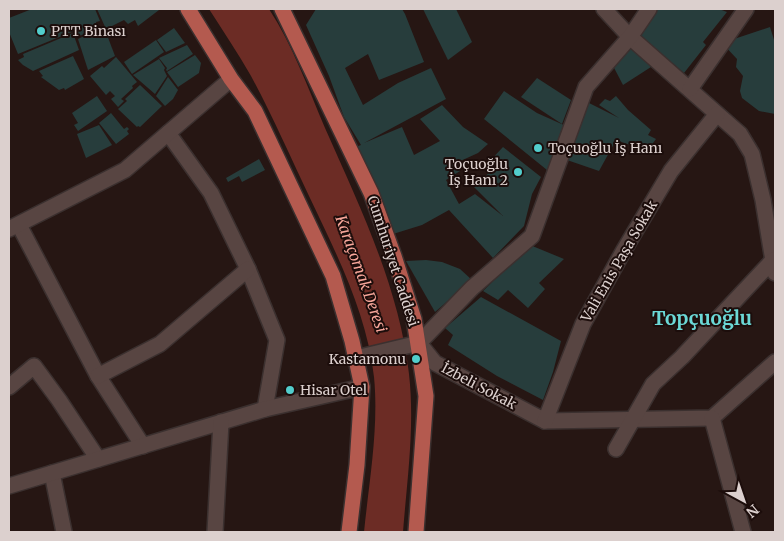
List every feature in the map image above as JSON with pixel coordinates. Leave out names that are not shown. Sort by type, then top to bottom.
[{"type":"main road","points":[[188,9],[232,79],[255,111],[333,276],[356,358],[362,387],[350,532]]},
{"type":"main road","name":"Cumhuriyet Caddesi","points":[[287,10],[371,193],[414,319],[426,396],[416,532]]},
{"type":"street","points":[[604,9],[630,37],[740,134],[752,154],[764,200],[774,266],[653,384],[616,449]]},
{"type":"street","points":[[356,358],[418,343],[472,288],[532,236],[586,87],[630,37],[649,9]]},
{"type":"street","points":[[690,88],[746,9]]},
{"type":"street","points":[[144,446],[98,376],[14,227],[125,170],[232,79]]},
{"type":"street","name":"Vali Enis Paşa Sokak","points":[[545,421],[583,324],[615,266],[671,171],[717,114]]},
{"type":"street","points":[[168,133],[210,193],[248,269],[277,340],[265,409]]},
{"type":"street","points":[[98,376],[160,344],[248,269]]},
{"type":"street","name":"İzbeli Sokak","points":[[418,343],[435,363],[545,421]]},
{"type":"street","points":[[9,387],[34,366],[60,400],[98,459]]},
{"type":"street","points":[[545,421],[712,418],[773,370]]},
{"type":"street","points":[[9,486],[265,409],[362,387]]},
{"type":"street","points":[[712,418],[743,532]]},
{"type":"street","points":[[216,532],[221,422]]},
{"type":"street","points":[[52,473],[64,532]]},
{"type":"water","name":"Karaçomak Deresi","points":[[209,9],[269,9],[300,67],[376,248],[397,310],[404,342],[411,394],[411,434],[403,532],[364,532],[373,455],[375,416],[374,377],[365,330],[340,261],[274,121],[246,67]]},
{"type":"building","name":"PTT Binası","points":[[32,9],[95,9],[100,21],[96,22],[97,26],[90,29],[91,32],[76,37],[74,31],[18,54],[9,32],[9,18]]},
{"type":"building","points":[[97,9],[159,10],[138,26],[135,20],[128,24],[124,20],[106,29]]},
{"type":"building","points":[[316,9],[402,9],[405,14],[424,62],[379,80],[368,54],[345,68],[363,105],[398,83],[431,68],[446,99],[364,143],[402,127],[414,155],[440,141],[420,119],[442,105],[463,127],[488,144],[478,153],[456,163],[460,171],[446,180],[459,204],[475,194],[503,216],[474,187],[494,168],[488,163],[503,147],[541,177],[532,194],[524,226],[493,258],[449,210],[422,225],[393,234],[350,149],[361,145],[344,117],[329,76],[306,25]]},
{"type":"building","points":[[423,9],[456,9],[472,42],[448,60]]},
{"type":"building","points":[[655,9],[719,9],[727,12],[703,42],[706,45],[684,73],[638,34]]},
{"type":"building","points":[[104,27],[115,56],[88,70],[78,39]]},
{"type":"building","points":[[770,27],[775,43],[775,114],[759,111],[742,98],[740,91],[743,76],[736,67],[737,59],[722,43]]},
{"type":"building","points":[[174,28],[185,43],[166,52],[157,40]]},
{"type":"building","points":[[73,33],[79,50],[33,71],[18,60],[24,57],[23,54]]},
{"type":"building","points":[[156,40],[164,52],[132,74],[124,62]]},
{"type":"building","points":[[187,45],[193,54],[167,71],[167,68],[159,58]]},
{"type":"building","points":[[630,46],[651,67],[623,85],[611,62]]},
{"type":"building","points":[[195,55],[201,63],[199,73],[178,87],[167,72]]},
{"type":"building","points":[[73,56],[84,79],[65,90],[64,88],[59,90],[41,77],[43,76],[39,71]]},
{"type":"building","points":[[116,57],[137,82],[121,99],[124,101],[118,107],[111,99],[115,96],[110,91],[106,95],[90,76],[102,66],[104,68]]},
{"type":"building","points":[[159,59],[165,68],[167,76],[155,94],[133,75]]},
{"type":"building","points":[[168,77],[178,90],[173,99],[165,106],[156,96]]},
{"type":"building","points":[[537,78],[571,100],[562,124],[521,97]]},
{"type":"building","points":[[140,85],[162,106],[140,127],[137,127],[118,109],[127,101],[125,99]]},
{"type":"building","name":"Toçuoğlu İş Hanı","points":[[504,91],[537,113],[566,126],[547,170],[484,119]]},
{"type":"building","points":[[97,96],[107,111],[78,131],[74,125],[78,123],[72,113]]},
{"type":"building","points":[[616,96],[628,110],[651,130],[648,135],[656,139],[647,151],[616,140],[599,171],[567,160],[585,101],[619,118],[599,105],[605,99],[610,101]]},
{"type":"building","points":[[111,113],[124,129],[127,127],[129,129],[127,131],[129,134],[116,144],[99,123]]},
{"type":"building","points":[[99,125],[112,145],[86,158],[77,134]]},
{"type":"building","points":[[259,159],[265,170],[242,182],[239,176],[228,182],[226,178]]},
{"type":"building","points":[[530,245],[564,259],[539,283],[545,289],[528,308],[508,290],[498,300],[483,291]]},
{"type":"building","points":[[426,260],[442,262],[460,269],[472,280],[435,312],[406,261]]},
{"type":"building","points":[[481,297],[561,341],[543,400],[497,376],[448,345],[453,335],[445,328]]},
{"type":"place","name":"PTT Binası","points":[[41,31]]},
{"type":"place","name":"Toçuoğlu İş Hanı","points":[[538,148]]},
{"type":"place","name":"Toçuoğlu İş Hanı 2","points":[[518,172]]},
{"type":"place","name":"Kastamonu","points":[[416,359]]},
{"type":"place","name":"Hisar Otel","points":[[290,390]]},
{"type":"district","name":"Topçuoğlu","points":[[702,318]]}]
